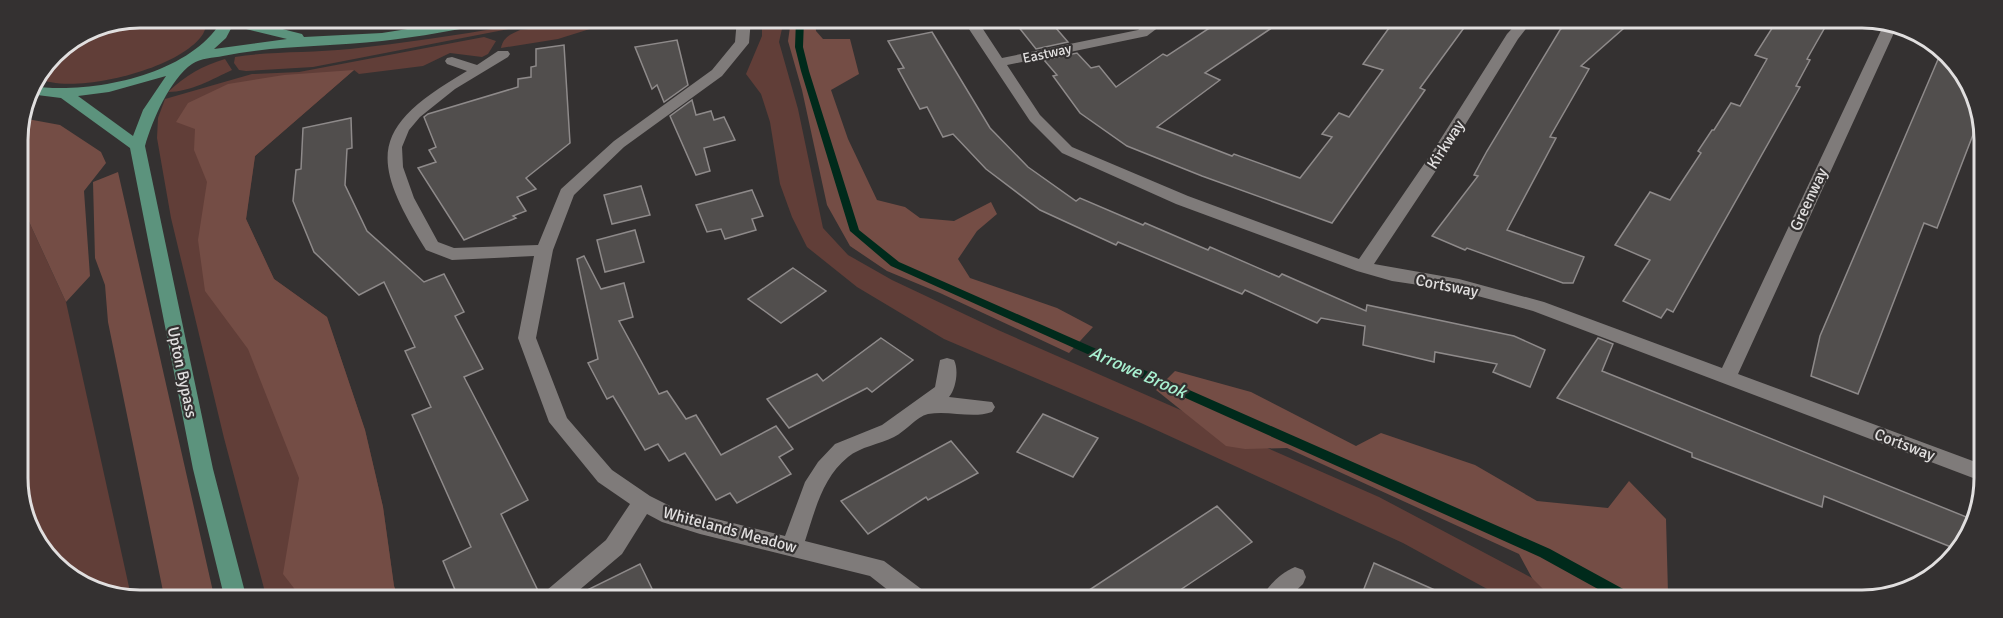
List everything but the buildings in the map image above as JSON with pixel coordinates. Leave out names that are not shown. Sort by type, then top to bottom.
[{"type":"main road","points":[[190,59],[221,36],[225,29]]},
{"type":"main road","points":[[265,29],[313,40]]},
{"type":"main road","points":[[38,97],[128,84],[190,59],[242,48],[313,40],[382,37],[433,29]]},
{"type":"main road","name":"Upton Bypass","points":[[190,59],[153,103],[145,118],[136,146],[202,469],[233,590]]},
{"type":"main road","points":[[40,91],[60,94],[136,146]]},
{"type":"street","name":"Eastway","points":[[999,63],[1142,33],[1149,28]]},
{"type":"street","name":"Kirkway","points":[[1363,267],[1520,28]]},
{"type":"street","name":"Whitelands Meadow","points":[[743,29],[742,43],[717,73],[619,144],[567,193],[544,250],[527,338],[559,422],[605,476],[643,502],[670,516],[876,568],[905,590]]},
{"type":"street","name":"Cortsway","points":[[976,29],[1035,118],[1067,150],[1182,200],[1363,267],[1392,275],[1460,285],[1538,306],[1974,469]]},
{"type":"street","name":"Greenway","points":[[1727,377],[1888,31]]},
{"type":"street","points":[[503,54],[430,99],[410,118],[397,138],[394,165],[402,190],[432,246],[452,254],[544,250]]},
{"type":"street","points":[[452,61],[479,70]]},
{"type":"street","points":[[793,546],[812,488],[825,468],[842,450],[890,431],[944,390],[947,365]]},
{"type":"street","points":[[918,410],[944,404],[985,407]]},
{"type":"street","points":[[564,590],[614,547],[643,502]]},
{"type":"street","points":[[1283,589],[1295,577]]},
{"type":"shaded area","points":[[133,29],[205,29],[191,47],[150,68],[100,81],[75,84],[46,81],[67,56],[91,40],[105,34]]},
{"type":"shaded area","points":[[492,29],[509,29],[313,67],[246,71],[239,70],[234,63],[235,57],[335,50]]},
{"type":"shaded area","points":[[591,29],[558,39],[501,48],[506,39],[520,30]]},
{"type":"shaded area","points":[[762,29],[782,29],[779,42],[798,109],[823,228],[848,255],[892,280],[998,330],[1379,497],[1551,589],[1488,589],[1403,543],[1141,423],[944,339],[857,287],[807,247],[792,217],[780,184],[770,122],[761,94],[746,74],[762,36]]},
{"type":"shaded area","points":[[790,29],[816,29],[823,39],[850,39],[859,74],[831,90],[848,139],[877,200],[905,207],[920,218],[954,221],[991,202],[997,214],[977,231],[958,259],[970,278],[1057,308],[1093,327],[1069,353],[887,271],[850,246],[827,205],[802,90],[788,41]]},
{"type":"shaded area","points":[[484,37],[496,41],[488,54],[482,57],[450,53],[423,66],[359,74],[354,70],[255,156],[246,219],[274,279],[327,317],[365,430],[383,507],[395,590],[264,590],[224,438],[171,218],[157,138],[158,118],[165,99],[252,74],[299,72]]},
{"type":"shaded area","points":[[225,59],[232,70],[193,87],[168,92],[195,72]]},
{"type":"shaded area","points":[[354,70],[255,156],[246,219],[274,279],[327,317],[365,430],[383,507],[395,590],[295,590],[283,574],[299,478],[248,349],[205,291],[198,240],[207,182],[194,150],[195,129],[176,122],[188,103],[228,84],[284,75]]},
{"type":"shaded area","points":[[30,120],[60,125],[101,152],[106,163],[84,191],[90,276],[66,302],[29,221]]},
{"type":"shaded area","points":[[118,172],[213,590],[163,590],[108,322],[105,285],[95,258],[93,182]]},
{"type":"shaded area","points":[[29,221],[66,302],[130,589],[112,586],[78,571],[47,540],[34,513],[28,477]]},
{"type":"shaded area","points":[[1175,371],[1251,392],[1356,446],[1381,433],[1475,465],[1537,501],[1608,508],[1629,481],[1666,519],[1668,589],[1543,589],[1532,578],[1519,554],[1287,448],[1245,449],[1226,446],[1156,390]]},
{"type":"waterway","name":"Arrowe Brook","points":[[800,29],[799,47],[805,71],[855,231],[895,264],[1545,553],[1611,589]]}]
